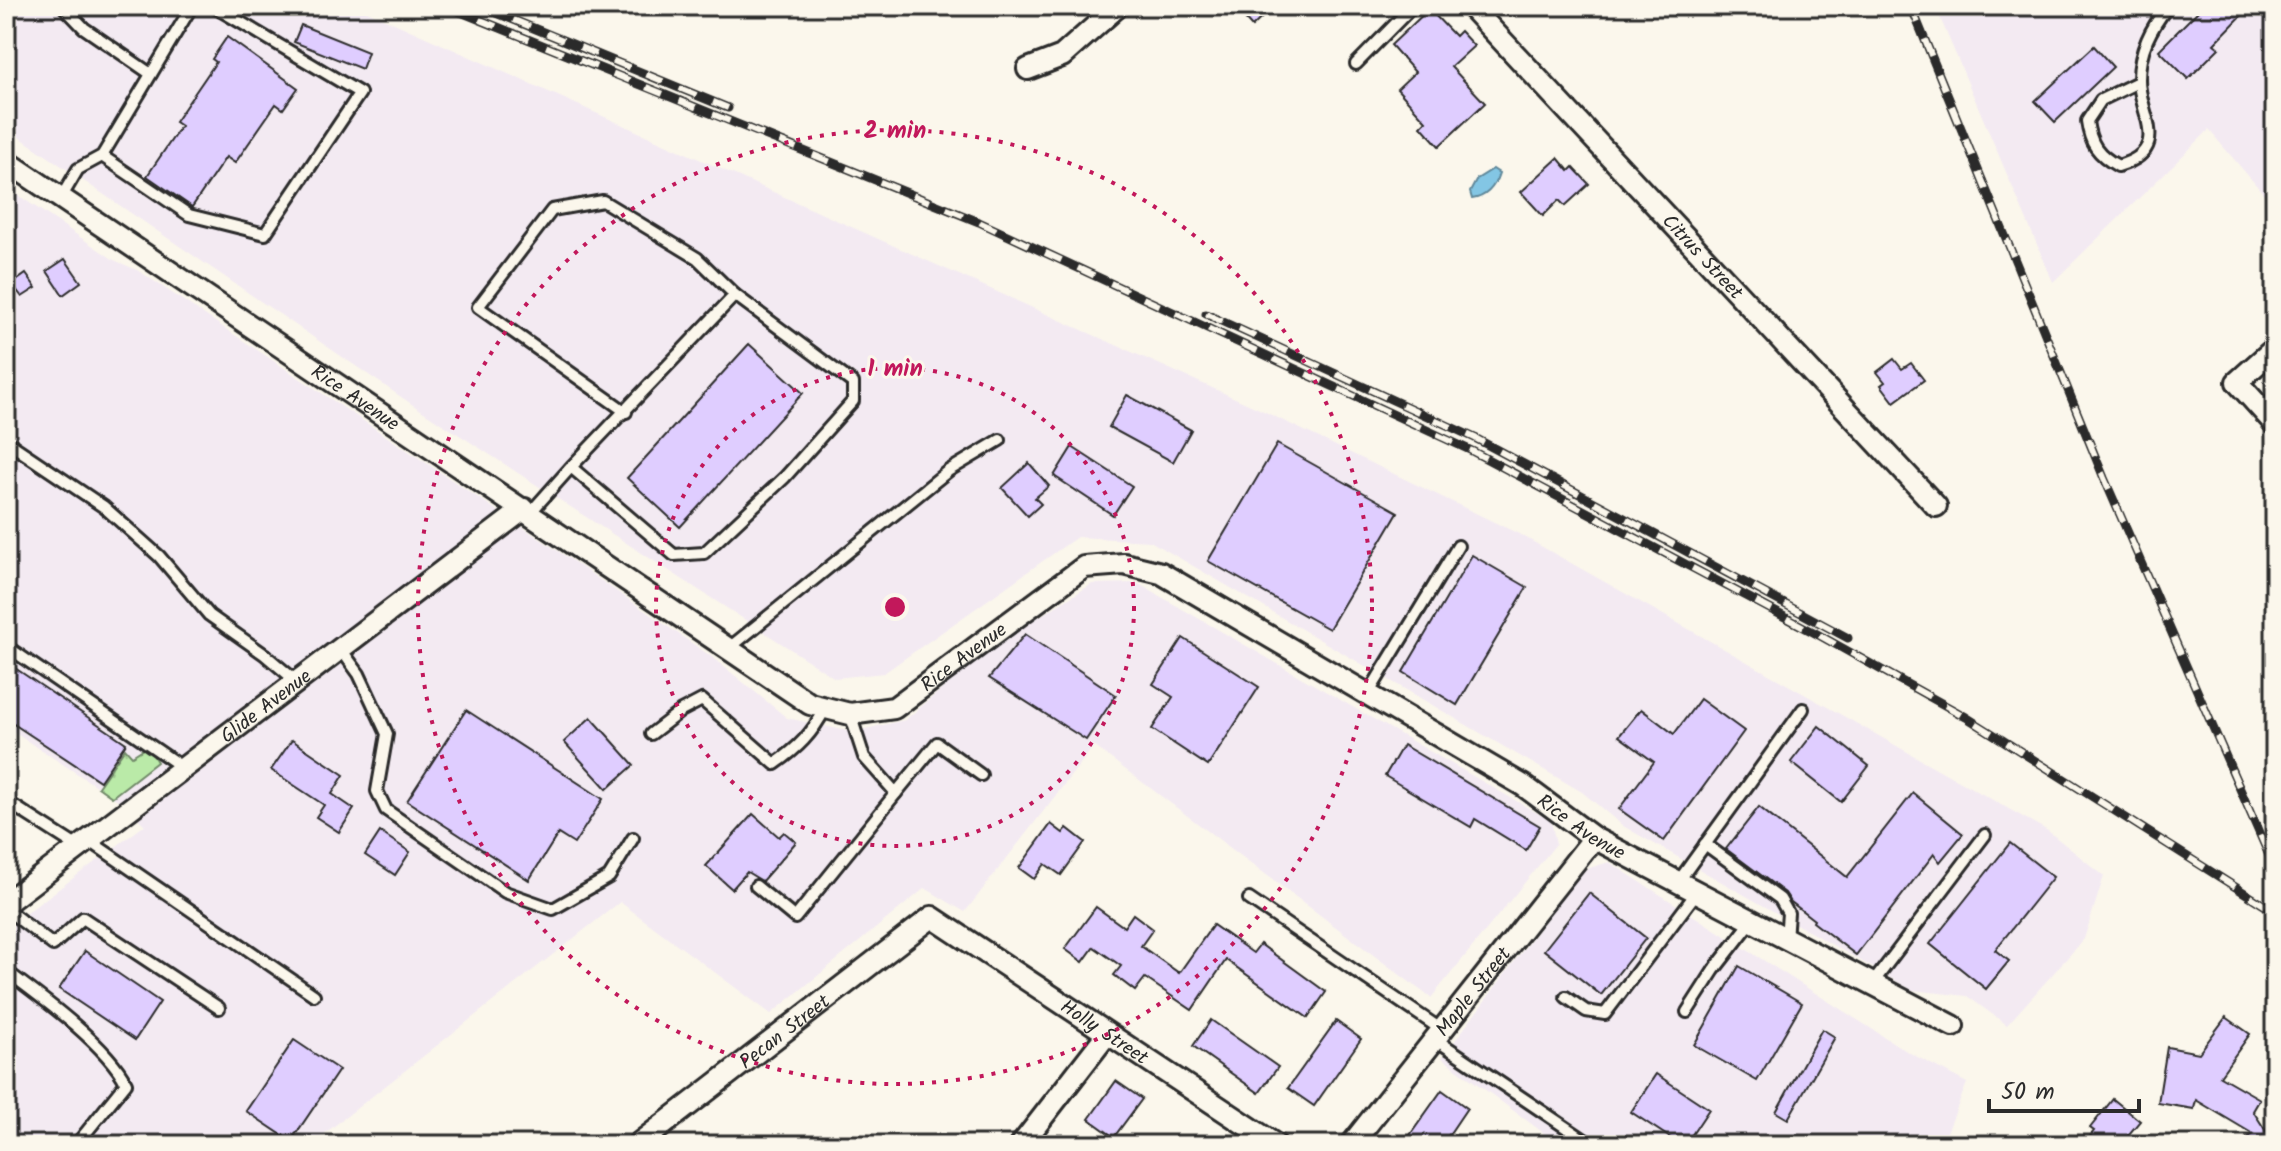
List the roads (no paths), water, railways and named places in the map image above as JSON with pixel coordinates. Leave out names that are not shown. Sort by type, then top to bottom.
[{"type":"street","points":[[1028,69],[1062,56],[1118,6]]},
{"type":"street","name":"Citrus Street","points":[[1470,6],[1936,506]]},
{"type":"street","name":"Rice Avenue","points":[[6,161],[810,704],[850,714],[894,708],[1084,567],[1124,564],[1161,573],[1524,786],[1594,838],[1953,1026]]},
{"type":"street","points":[[2275,348],[2237,382],[2275,424]]},
{"type":"street","name":"Glide Avenue","points":[[6,903],[296,681],[527,511]]},
{"type":"street","name":"Maple Street","points":[[1351,1145],[1594,838]]},
{"type":"street","name":"Holly Street","points":[[932,917],[1276,1145]]},
{"type":"street","name":"Pecan Street","points":[[637,1145],[932,917]]},
{"type":"street","points":[[1021,1145],[1107,1034]]},
{"type":"lane","points":[[63,6],[84,28],[151,74]]},
{"type":"lane","points":[[61,198],[78,169],[102,156],[192,6]]},
{"type":"lane","points":[[102,156],[189,215],[265,234],[360,93],[213,6]]},
{"type":"lane","points":[[1356,64],[1413,6]]},
{"type":"lane","points":[[2138,82],[2101,100],[2087,121],[2090,140],[2102,157],[2118,166],[2134,161],[2147,145],[2150,124],[2138,82],[2141,53],[2152,26],[2168,6]]},
{"type":"lane","points":[[571,467],[674,555],[704,553],[785,477],[853,401],[853,383],[735,295],[697,258],[603,201],[552,210],[478,307],[626,412]]},
{"type":"lane","points":[[527,511],[626,412],[735,295]]},
{"type":"lane","points":[[728,649],[948,471],[1000,440]]},
{"type":"lane","points":[[6,441],[104,507],[159,556],[209,615],[296,681]]},
{"type":"lane","points":[[1368,694],[1458,546]]},
{"type":"lane","points":[[6,646],[182,767]]},
{"type":"lane","points":[[340,648],[359,674],[387,734],[377,791],[386,810],[505,892],[553,909],[609,877],[633,838]]},
{"type":"lane","points":[[651,734],[681,711],[702,700],[775,764],[800,747],[825,709]]},
{"type":"lane","points":[[1678,882],[1803,709]]},
{"type":"lane","points":[[850,714],[864,757],[896,793]]},
{"type":"lane","points":[[756,886],[795,918],[937,743],[981,775]]},
{"type":"lane","points":[[6,801],[83,843],[314,995]]},
{"type":"lane","points":[[1872,984],[1985,835]]},
{"type":"lane","points":[[1705,844],[1780,899],[1788,913],[1786,939]]},
{"type":"lane","points":[[1566,997],[1586,1011],[1605,1014],[1697,892]]},
{"type":"lane","points":[[1249,899],[1592,1145]]},
{"type":"lane","points":[[6,909],[53,945],[83,918],[219,1008]]},
{"type":"lane","points":[[1687,1012],[1714,970],[1752,921]]},
{"type":"lane","points":[[6,971],[55,1008],[119,1069],[126,1083],[76,1145]]},
{"type":"water","points":[[1493,169],[1499,173],[1493,186],[1482,196],[1472,199],[1470,192],[1477,179]]},
{"type":"railway","points":[[446,6],[979,222],[1472,451],[1817,634],[1966,717],[2275,912]]},
{"type":"railway","points":[[480,6],[728,108]]},
{"type":"railway","points":[[1911,6],[2104,478],[2275,869]]},
{"type":"railway","points":[[1206,314],[1475,438],[1848,638]]}]
